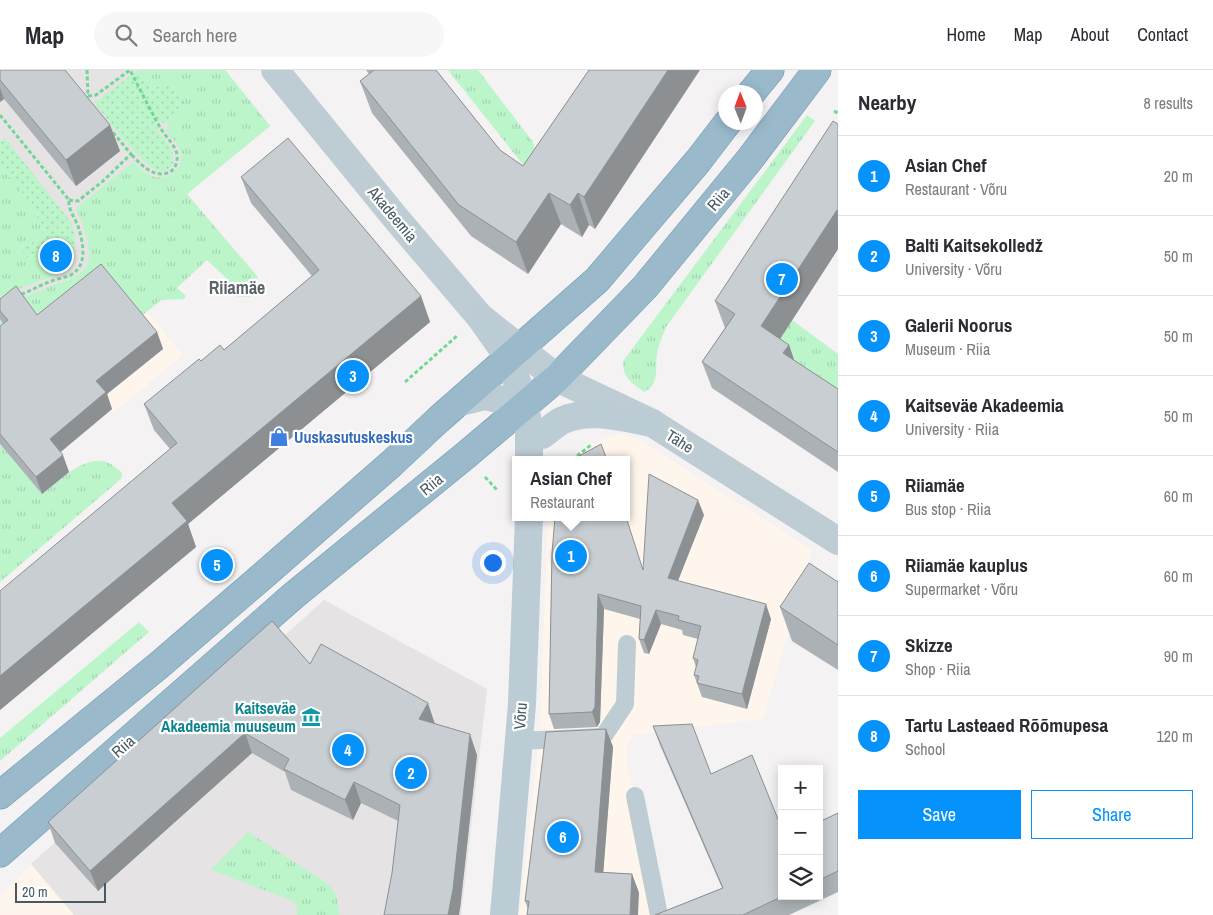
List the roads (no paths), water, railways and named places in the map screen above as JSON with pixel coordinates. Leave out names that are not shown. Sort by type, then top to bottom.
[{"type":"highway","points":[[758,85],[770,70]]},
{"type":"highway","name":"Riia","points":[[0,853],[292,596],[466,455],[535,416],[645,287],[750,159],[816,70]]},
{"type":"highway","points":[[0,795],[158,666],[258,580],[598,280],[722,130]]},
{"type":"main road","points":[[514,354],[535,416],[530,456]]},
{"type":"main road","points":[[457,403],[485,396],[503,400],[535,416],[559,422],[577,415],[606,414],[652,422]]},
{"type":"main road","name":"Võru","points":[[504,915],[522,704],[529,521]]},
{"type":"street","name":"Akadeemia","points":[[275,70],[394,216],[471,324],[514,354]]},
{"type":"street","name":"Tähe","points":[[514,354],[535,416],[652,422],[838,541]]},
{"type":"lane","points":[[518,741],[603,737],[625,704],[626,644]]},
{"type":"lane","points":[[635,796],[659,915]]},
{"type":"place","name":"Tartu Lasteaed Rõõmupesa","points":[[56,256]]},
{"type":"place","name":"Skizze","points":[[782,279]]},
{"type":"place","name":"Galerii Noorus","points":[[353,376]]},
{"type":"place","name":"Uuskasutuskeskus","points":[[279,437]]},
{"type":"place","name":"Asian Chef","points":[[571,556]]},
{"type":"place","name":"Riiamäe","points":[[217,565]]},
{"type":"place","name":"Kaitseväe Akadeemia muuseum","points":[[311,717]]},
{"type":"place","name":"Kaitseväe Akadeemia","points":[[348,750]]},
{"type":"place","name":"Balti Kaitsekolledž","points":[[411,773]]},
{"type":"place","name":"Riiamäe kauplus","points":[[563,837]]},
{"type":"district","name":"Riiamäe","points":[[237,288]]}]
